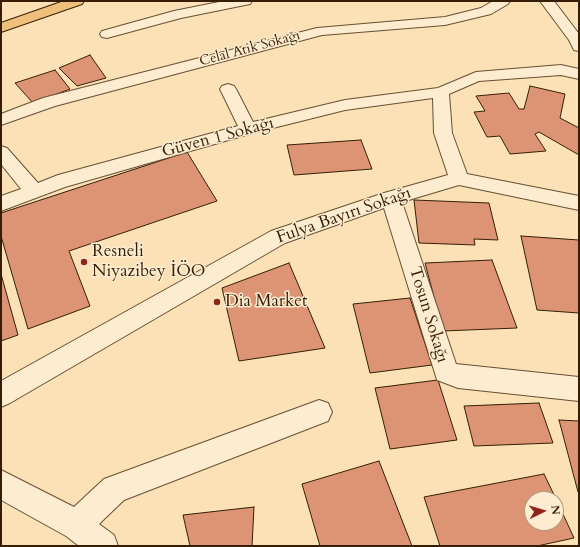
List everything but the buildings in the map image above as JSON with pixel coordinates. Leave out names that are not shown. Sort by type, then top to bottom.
[{"type":"main road","points":[[1,28],[77,1]]},
{"type":"street","points":[[107,34],[179,14],[245,1]]},
{"type":"street","name":"Celal Atik Sokağı","points":[[1,120],[49,102],[322,31],[445,21],[486,11],[503,1]]},
{"type":"street","points":[[547,1],[578,43]]},
{"type":"street","name":"Güven 1 Sokağı","points":[[1,204],[58,182],[248,129],[345,105],[441,92],[476,77],[561,70],[579,74]]},
{"type":"street","points":[[228,89],[248,129]]},
{"type":"street","points":[[441,92],[443,133],[459,179]]},
{"type":"street","points":[[1,152],[34,191]]},
{"type":"street","name":"Fulya Bayırı Sokağı","points":[[1,395],[278,237],[391,198],[459,179],[579,203]]},
{"type":"street","name":"Tosun Sokağı","points":[[391,198],[446,372],[458,377],[579,389]]},
{"type":"street","points":[[76,536],[114,489],[319,412]]},
{"type":"street","points":[[1,484],[76,536],[103,546]]},
{"type":"place","name":"Resneli Niyazibey İÖO","points":[[84,262]]},
{"type":"place","name":"Dia Market","points":[[217,302]]}]
